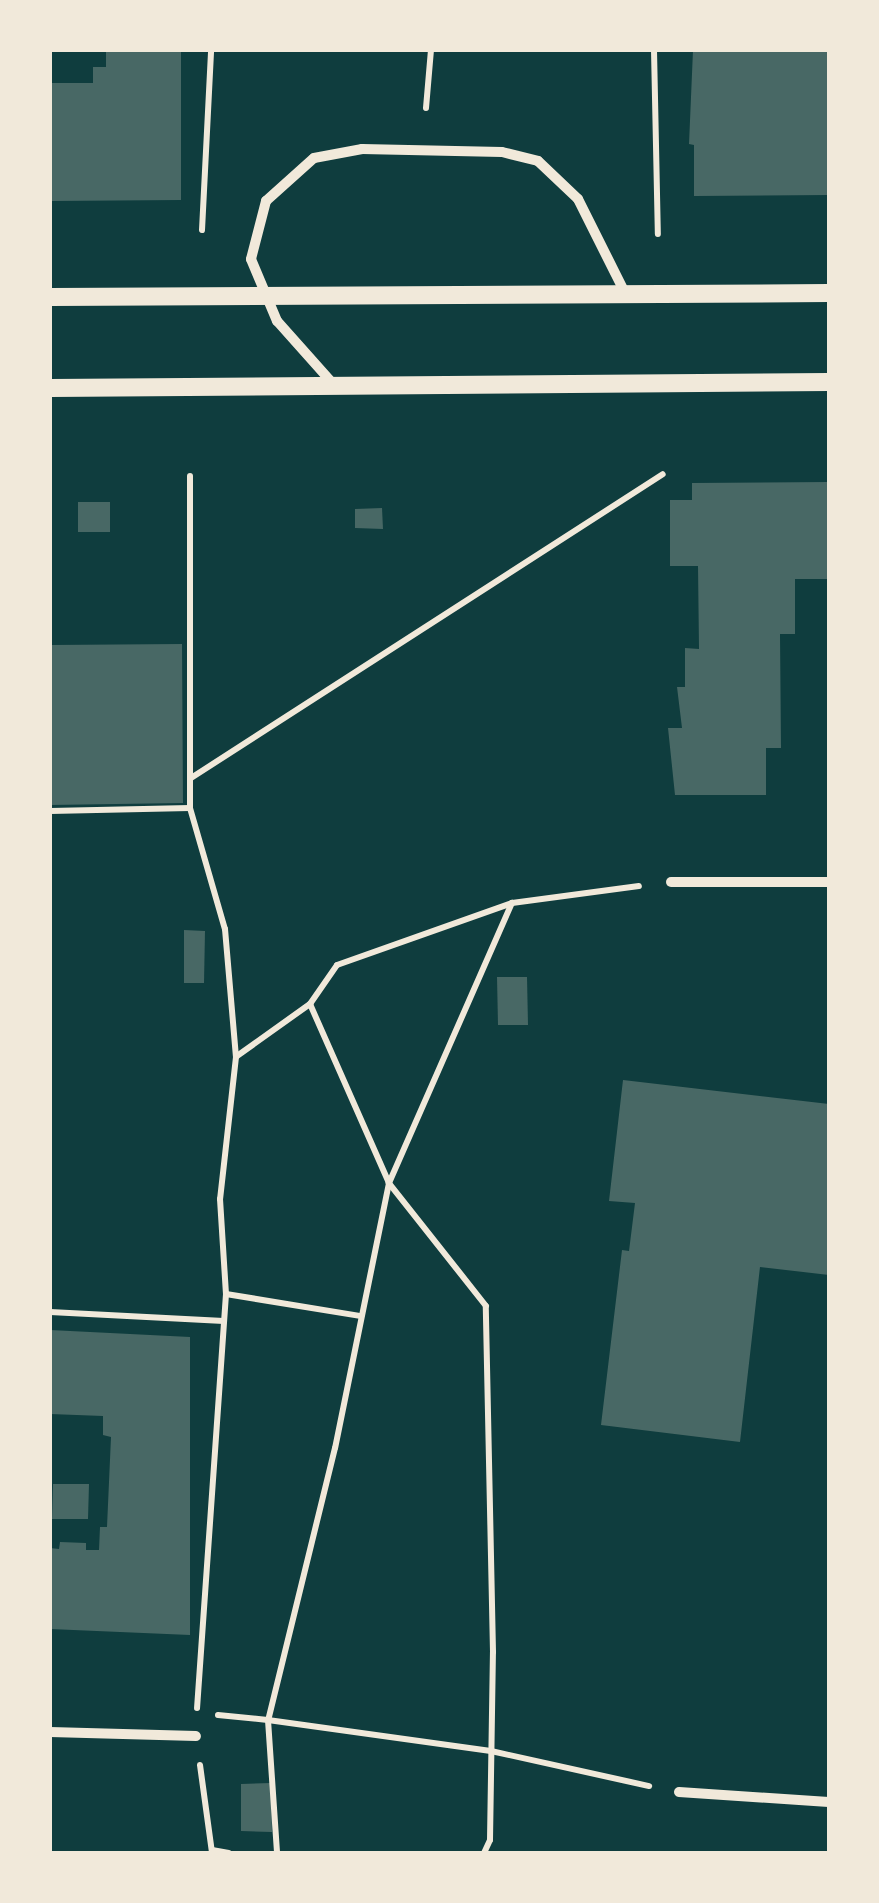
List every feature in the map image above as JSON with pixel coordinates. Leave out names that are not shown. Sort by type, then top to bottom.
[{"type":"street","points":[[336,386],[294,345],[262,296],[250,244],[266,201],[314,158],[362,150],[502,152],[538,161],[578,199],[625,294]]},
{"type":"street","points":[[50,298],[829,293]]},
{"type":"street","points":[[50,388],[829,382]]},
{"type":"street","points":[[671,882],[829,882]]},
{"type":"street","points":[[50,1732],[196,1736]]},
{"type":"street","points":[[679,1792],[829,1802]]},
{"type":"path","points":[[202,230],[211,50]]},
{"type":"path","points":[[426,108],[432,50]]},
{"type":"path","points":[[654,50],[658,234]]},
{"type":"path","points":[[190,779],[663,474]]},
{"type":"path","points":[[190,476],[190,808],[225,929],[236,1057],[220,1199],[226,1294],[196,1736],[212,1852],[228,1853]]},
{"type":"path","points":[[50,811],[190,808]]},
{"type":"path","points":[[236,1057],[310,1004],[337,965],[512,903],[671,882]]},
{"type":"path","points":[[277,1853],[268,1720],[390,1183],[512,903]]},
{"type":"path","points":[[310,1004],[390,1183],[486,1306],[491,1751],[490,1840],[484,1853]]},
{"type":"path","points":[[226,1294],[361,1316]]},
{"type":"path","points":[[50,1312],[224,1321]]},
{"type":"path","points":[[197,1713],[491,1751],[679,1792]]},
{"type":"building","points":[[106,50],[181,50],[181,200],[50,201],[50,83],[93,83],[93,67],[106,67]]},
{"type":"building","points":[[693,50],[829,50],[829,195],[694,196],[694,145],[689,144]]},
{"type":"building","points":[[829,482],[829,579],[795,579],[795,634],[780,634],[781,748],[766,748],[766,795],[675,795],[668,728],[682,728],[677,687],[685,687],[685,648],[699,649],[698,566],[670,566],[670,500],[692,500],[692,483]]},
{"type":"building","points":[[78,502],[110,502],[110,532],[78,532]]},
{"type":"building","points":[[382,508],[383,529],[355,528],[355,509]]},
{"type":"building","points":[[182,644],[183,803],[50,805],[50,645]]},
{"type":"building","points":[[184,930],[205,931],[204,983],[184,983]]},
{"type":"building","points":[[497,977],[527,977],[528,1025],[498,1025]]},
{"type":"building","points":[[623,1080],[829,1104],[829,1275],[760,1267],[740,1442],[601,1425],[622,1250],[629,1251],[635,1203],[609,1201]]},
{"type":"building","points":[[50,1330],[190,1337],[190,1635],[50,1629],[50,1548],[59,1549],[60,1542],[86,1543],[86,1550],[99,1550],[100,1527],[107,1527],[111,1437],[103,1435],[103,1416],[50,1414]]},
{"type":"building","points":[[53,1484],[89,1484],[88,1519],[52,1519]]},
{"type":"building","points":[[271,1783],[272,1832],[241,1831],[241,1784]]}]
